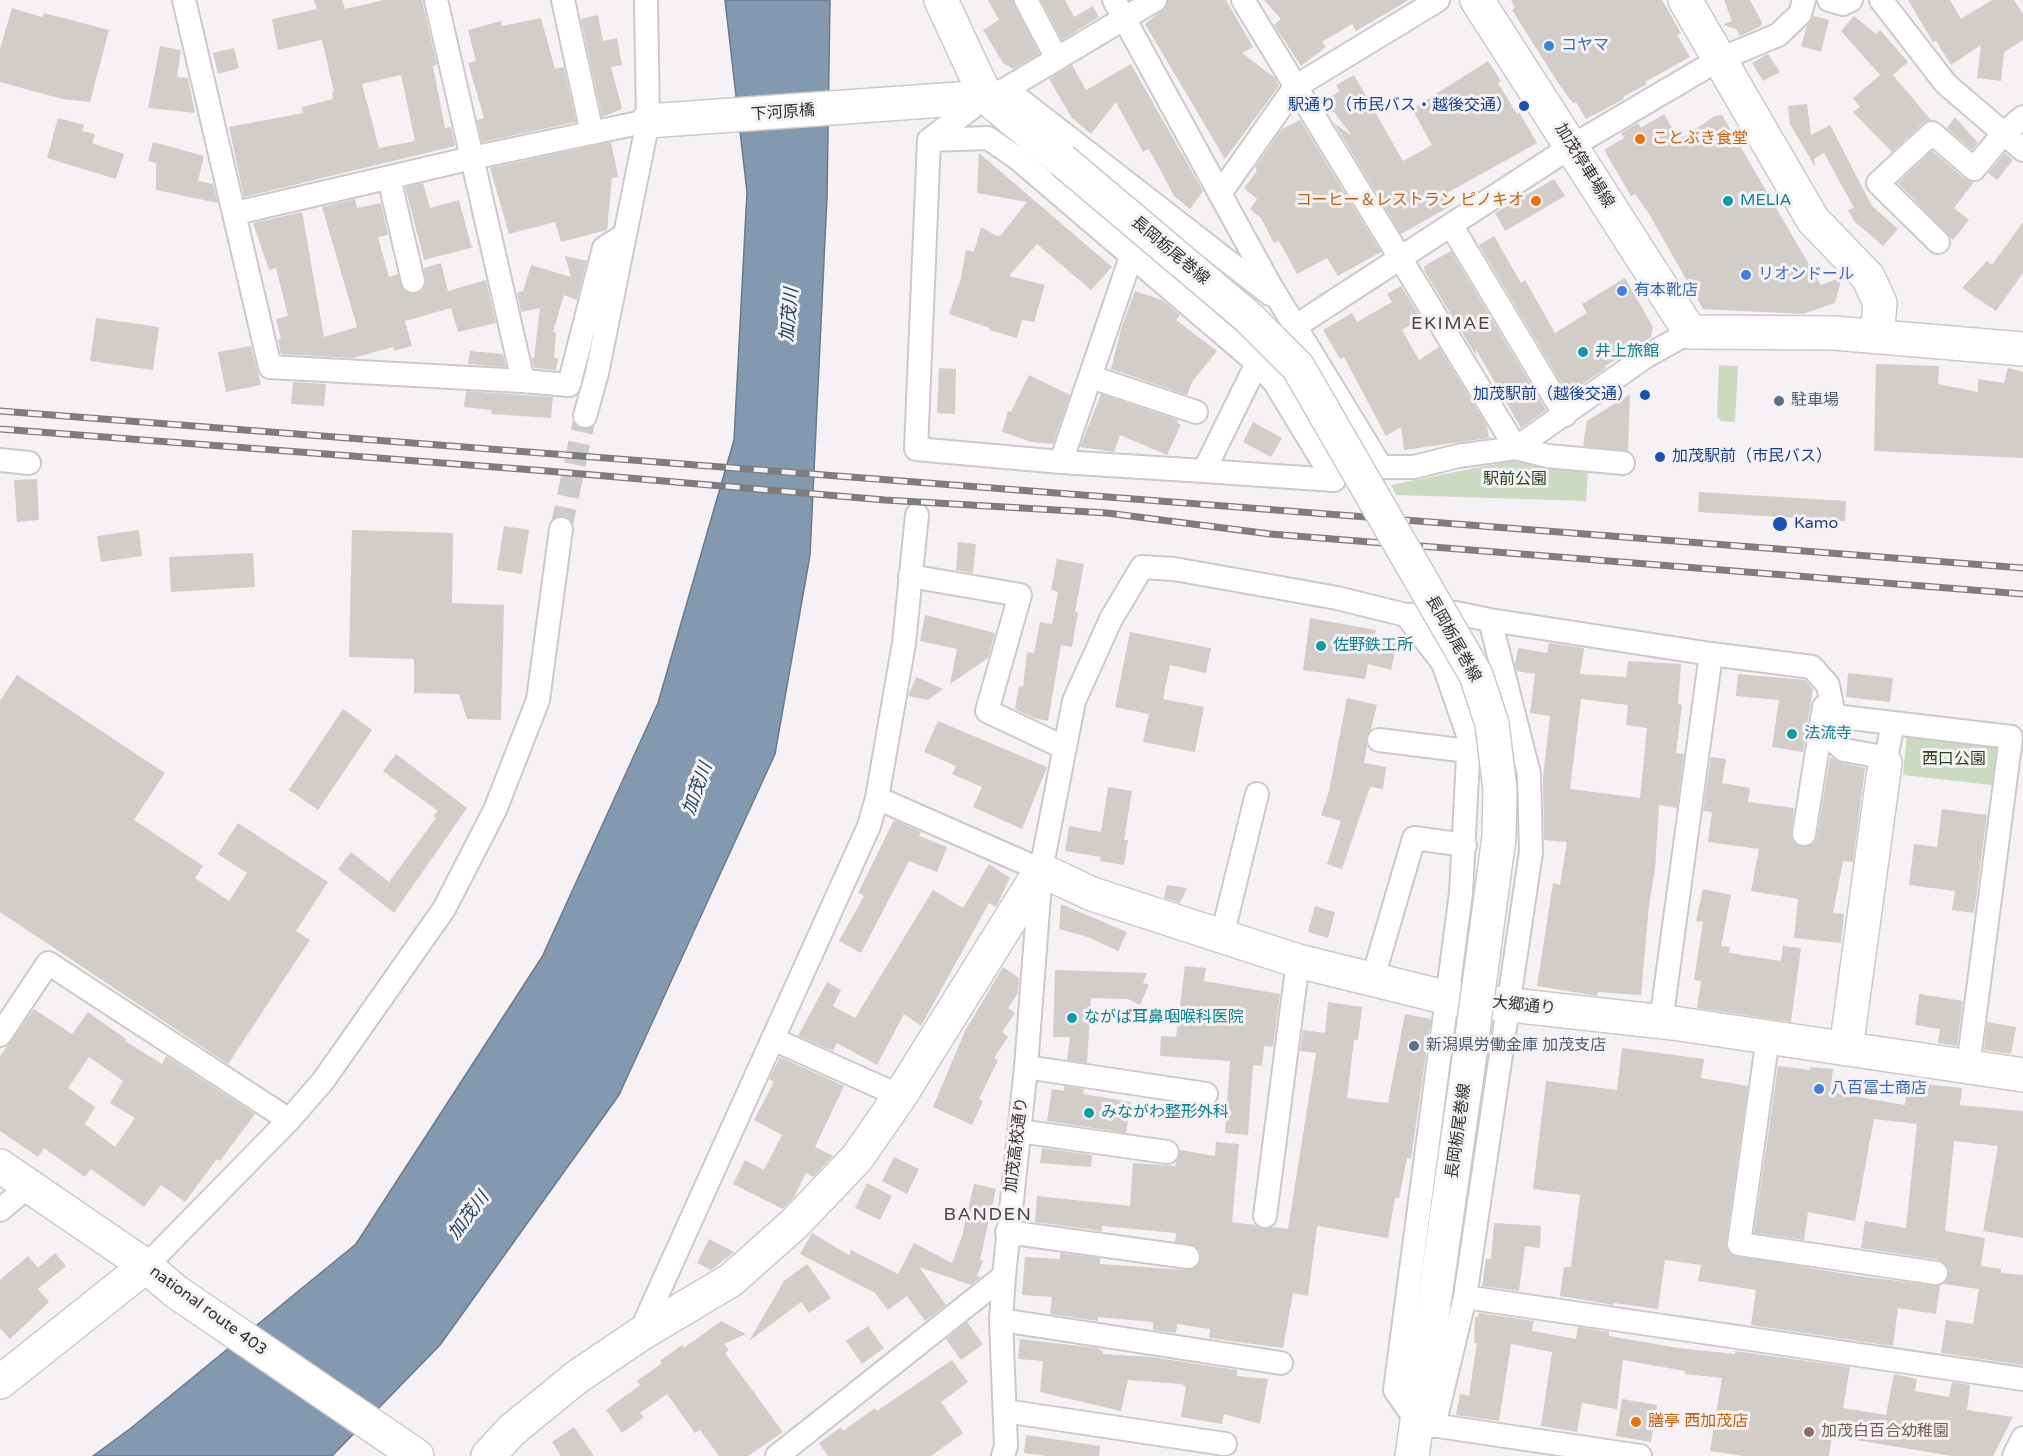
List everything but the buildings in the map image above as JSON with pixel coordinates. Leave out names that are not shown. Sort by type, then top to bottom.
[{"type":"main road","name":"長岡栃尾巻線","points":[[941,0],[996,93],[1062,160],[1248,316],[1298,367],[1476,675],[1492,724],[1500,790],[1499,837],[1467,1074],[1426,1424],[1412,1456]]},
{"type":"main road","name":"加茂停車場線","points":[[1477,0],[1690,332]]},
{"type":"main road","points":[[1685,0],[1813,220],[1868,277],[1880,303],[1877,337]]},
{"type":"main road","name":"下河原橋","points":[[648,121],[919,104],[996,93]]},
{"type":"main road","points":[[1690,332],[1834,333],[2023,349]]},
{"type":"main road","points":[[1846,1049],[1885,763]]},
{"type":"main road","points":[[488,1456],[512,1430],[577,1377],[639,1335],[731,1280],[795,1224],[858,1158],[900,1096],[1041,870]]},
{"type":"main road","name":"大郷通り","points":[[1041,870],[1092,894],[1298,961],[1448,998],[1661,1022],[2023,1075]]},
{"type":"main road","name":"national route 403","points":[[0,1166],[146,1266],[175,1291],[417,1456]]},
{"type":"main road","points":[[0,1382],[146,1266]]},
{"type":"street","points":[[184,0],[236,213],[270,367],[569,385],[604,248],[623,236]]},
{"type":"street","points":[[436,0],[522,381]]},
{"type":"street","points":[[563,0],[592,133]]},
{"type":"street","points":[[585,416],[597,373],[648,121],[646,0]]},
{"type":"street","points":[[1026,0],[1058,59]]},
{"type":"street","points":[[929,140],[996,93],[1058,59],[1119,9],[1155,0]]},
{"type":"street","points":[[1243,0],[1516,448]]},
{"type":"street","points":[[1221,192],[1295,87],[1438,0]]},
{"type":"street","points":[[1204,471],[1257,363],[1296,326],[1572,146],[1718,60],[1778,35],[1800,14],[1804,0]]},
{"type":"street","points":[[1828,0],[1843,4],[1851,0]]},
{"type":"street","points":[[1881,0],[1946,84],[2023,150]]},
{"type":"street","points":[[1119,9],[1280,303],[1381,467],[1414,467],[1458,456],[1516,448],[1548,456],[1623,463]]},
{"type":"street","points":[[996,93],[1280,303]]},
{"type":"street","points":[[1938,242],[1878,183],[1932,134],[1974,169],[2003,134],[2023,117]]},
{"type":"street","points":[[236,213],[472,158],[648,121]]},
{"type":"street","points":[[988,138],[1017,158],[1257,363],[1275,383],[1334,480],[1061,462],[916,448],[929,140],[988,138]]},
{"type":"street","points":[[389,178],[412,280]]},
{"type":"street","points":[[1451,225],[1565,415]]},
{"type":"street","points":[[1061,462],[1131,257]]},
{"type":"street","points":[[1516,448],[1645,357],[1690,332]]},
{"type":"street","points":[[1091,377],[1196,412]]},
{"type":"street","points":[[0,460],[29,463]]},
{"type":"street","points":[[639,1335],[869,826],[877,798],[904,643],[917,515]]},
{"type":"street","points":[[146,1266],[289,1119],[323,1080],[444,909],[495,810],[538,700],[561,529]]},
{"type":"street","name":"加茂高校通り","points":[[1003,1456],[1006,1446],[1001,1320],[1007,1232],[1026,1067],[1041,870],[1074,701],[1111,619],[1142,567],[1174,569],[1337,598],[1406,615]]},
{"type":"street","points":[[910,576],[1020,595],[987,711],[1065,747]]},
{"type":"street","points":[[1406,615],[1456,613],[1711,654],[1812,667],[1828,685],[1834,716],[1835,742],[1844,750],[1877,756],[1885,763],[1893,723]]},
{"type":"street","points":[[1406,615],[1443,663],[1469,738],[1465,845],[1448,998],[1395,1390],[1426,1424],[1640,1456]]},
{"type":"street","points":[[1426,1424],[1465,1297],[1531,852],[1529,774],[1518,740],[1490,620]]},
{"type":"street","points":[[1661,1022],[1711,654]]},
{"type":"street","points":[[1804,834],[1828,685]]},
{"type":"street","points":[[1834,716],[2011,737],[1968,1067]]},
{"type":"street","points":[[1379,740],[1468,751]]},
{"type":"street","points":[[1222,936],[1257,794]]},
{"type":"street","points":[[877,798],[1041,870]]},
{"type":"street","points":[[1372,981],[1414,838],[1465,845]]},
{"type":"street","points":[[1265,1216],[1298,961]]},
{"type":"street","points":[[0,1035],[48,963],[289,1119]]},
{"type":"street","points":[[1768,1037],[1739,1244],[1936,1273]]},
{"type":"street","points":[[773,1039],[900,1096]]},
{"type":"street","points":[[1026,1067],[1206,1094]]},
{"type":"street","points":[[1019,1131],[1167,1152]]},
{"type":"street","points":[[0,1210],[29,1186]]},
{"type":"street","points":[[1007,1232],[1188,1257]]},
{"type":"street","points":[[777,1456],[1004,1276]]},
{"type":"street","points":[[1465,1297],[2023,1379]]},
{"type":"street","points":[[1001,1320],[1281,1363]]},
{"type":"street","points":[[1005,1411],[1225,1444]]},
{"type":"street","points":[[2014,1456],[2023,1438]]},
{"type":"green space","points":[[1719,365],[1738,366],[1735,422],[1721,421],[1717,416]]},
{"type":"green space","name":"駅前公園","points":[[1510,461],[1588,470],[1586,501],[1396,495],[1391,485]]},
{"type":"green space","name":"西口公園","points":[[1907,733],[2005,745],[2000,786],[1903,775]]},
{"type":"water","name":"加茂川","points":[[725,0],[830,0],[827,197],[810,555],[775,754],[619,1095],[440,1345],[332,1456],[93,1456],[131,1428],[356,1244],[542,957],[658,703],[734,440],[747,192]]},
{"type":"tunnel","points":[[561,529],[585,416]]},
{"type":"railway","points":[[0,411],[2023,568]]},
{"type":"railway","points":[[0,429],[547,471],[885,500],[1107,513],[1270,534],[2023,594]]},
{"type":"place","name":"コヤマ","points":[[1549,46]]},
{"type":"place","name":"駅通り（市民バス・越後交通）","points":[[1524,106]]},
{"type":"place","name":"ことぶき食堂","points":[[1640,139]]},
{"type":"place","name":"コーヒー＆レストラン ピノキオ","points":[[1536,201]]},
{"type":"place","name":"MELIA","points":[[1728,201]]},
{"type":"place","name":"リオンドール","points":[[1746,275]]},
{"type":"place","name":"有本靴店","points":[[1622,291]]},
{"type":"place","name":"井上旅館","points":[[1583,352]]},
{"type":"place","name":"加茂駅前（越後交通）","points":[[1645,395]]},
{"type":"place","name":"駐車場","points":[[1779,401]]},
{"type":"place","name":"加茂駅前（市民バス）","points":[[1660,457]]},
{"type":"place","name":"Kamo","points":[[1780,524]]},
{"type":"place","name":"佐野鉄工所","points":[[1321,646]]},
{"type":"place","name":"法流寺","points":[[1792,734]]},
{"type":"place","name":"ながば耳鼻咽喉科医院","points":[[1072,1018]]},
{"type":"place","name":"新潟県労働金庫 加茂支店","points":[[1414,1046]]},
{"type":"place","name":"八百冨士商店","points":[[1819,1089]]},
{"type":"place","name":"みながわ整形外科","points":[[1089,1113]]},
{"type":"place","name":"膳亭 西加茂店","points":[[1636,1422]]},
{"type":"place","name":"加茂白百合幼稚園","points":[[1809,1432]]},
{"type":"district","name":"EKIMAE","points":[[1451,324]]},
{"type":"district","name":"BANDEN","points":[[988,1215]]}]
